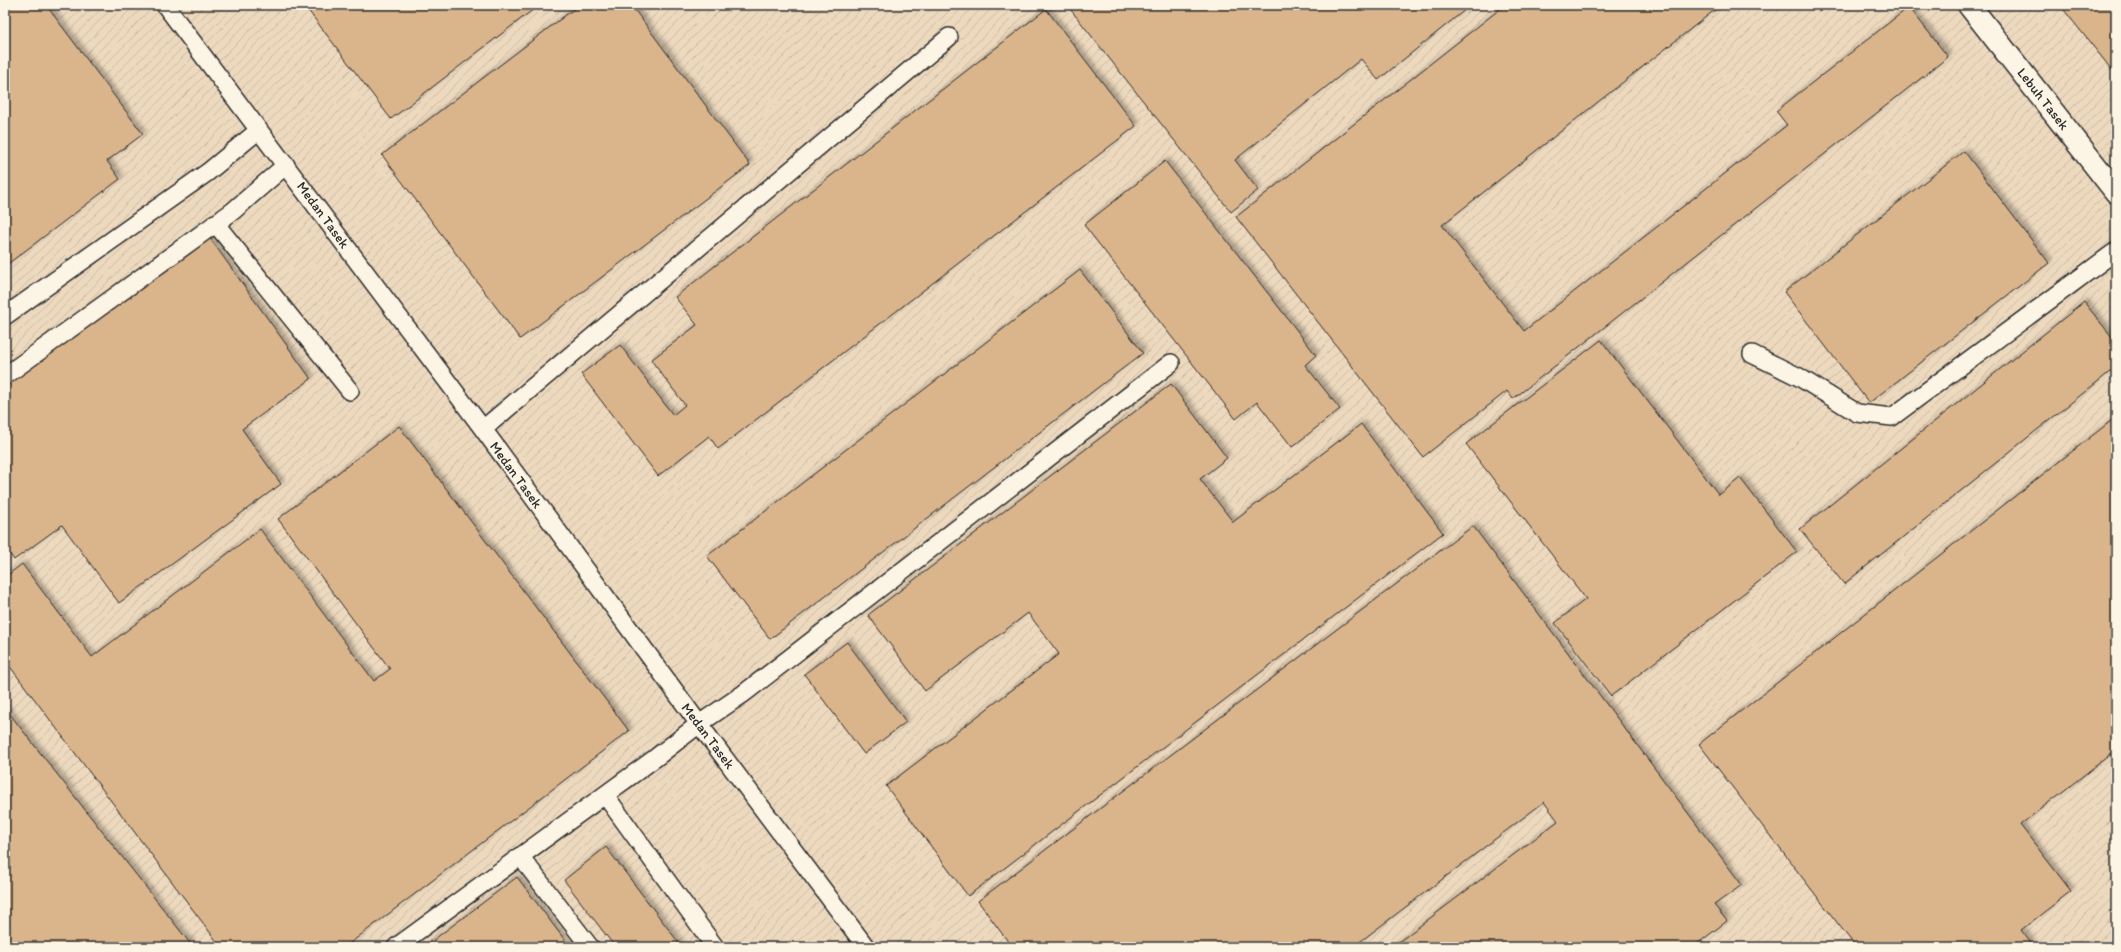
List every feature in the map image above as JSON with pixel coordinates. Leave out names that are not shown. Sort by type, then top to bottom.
[{"type":"street","name":"Lebuh Tasek","points":[[1969,5],[2116,192]]},
{"type":"lane","name":"Medan Tasek","points":[[165,5],[483,429],[699,724],[866,947]]},
{"type":"lane","points":[[483,429],[949,38]]},
{"type":"lane","points":[[5,316],[208,172],[259,130]]},
{"type":"lane","points":[[5,376],[232,211],[286,165]]},
{"type":"lane","points":[[215,223],[350,391]]},
{"type":"lane","points":[[1752,354],[1799,377],[1857,413],[1892,417],[2116,251]]},
{"type":"lane","points":[[396,947],[605,795],[699,724],[743,694],[1171,363]]},
{"type":"lane","points":[[605,795],[715,947]]},
{"type":"lane","points":[[520,856],[590,947]]},
{"type":"shaded area","points":[[5,5],[2116,5],[2116,947],[5,947]]},
{"type":"building","points":[[5,5],[46,5],[143,134],[107,161],[120,179],[5,266]]},
{"type":"building","points":[[304,5],[539,5],[391,119]]},
{"type":"building","points":[[579,5],[631,5],[750,165],[520,339],[382,155]]},
{"type":"building","points":[[1067,5],[1471,5],[1378,80],[1361,59],[1235,160],[1258,190],[1231,212]]},
{"type":"building","points":[[1505,5],[1721,5],[1442,225],[1524,331],[1787,125],[1776,111],[1909,7],[1948,57],[1513,399],[1507,391],[1423,457],[1236,217]]},
{"type":"building","points":[[2060,5],[2116,5],[2116,75]]},
{"type":"building","points":[[1046,9],[1136,126],[718,449],[709,436],[658,476],[581,374],[620,345],[673,415],[685,405],[651,360],[697,325],[675,297]]},
{"type":"building","points":[[1964,151],[2049,263],[1869,403],[1784,292]]},
{"type":"building","points":[[1165,161],[1316,355],[1305,365],[1340,409],[1292,447],[1257,402],[1236,419],[1084,225]]},
{"type":"building","points":[[209,237],[311,379],[242,429],[281,484],[119,603],[62,525],[14,560],[5,547],[5,386]]},
{"type":"building","points":[[1080,270],[1143,353],[770,639],[707,556]]},
{"type":"building","points":[[2084,302],[2116,342],[2116,367],[1844,584],[1800,529]]},
{"type":"building","points":[[1601,340],[1719,495],[1740,478],[1797,552],[1611,696],[1555,623],[1586,599],[1466,444]]},
{"type":"building","points":[[1171,384],[1227,458],[1200,479],[1233,522],[1361,424],[1443,533],[968,896],[886,786],[1059,654],[1028,613],[925,691],[868,615]]},
{"type":"building","points":[[2116,417],[2116,750],[2020,825],[2071,891],[2021,930],[2034,947],[1856,947],[1699,744]]},
{"type":"building","points":[[399,426],[629,731],[345,947],[221,947],[5,660],[5,577],[22,564],[92,657],[260,529],[374,681],[390,669],[278,519]]},
{"type":"building","points":[[1473,526],[1742,885],[1714,905],[1727,921],[1693,947],[1392,947],[1558,821],[1544,802],[1353,947],[1012,947],[978,901]]},
{"type":"building","points":[[847,642],[906,722],[864,754],[804,674]]},
{"type":"building","points":[[5,708],[193,947],[5,947]]},
{"type":"building","points":[[606,847],[682,947],[615,947],[564,880]]},
{"type":"building","points":[[517,877],[570,947],[424,947]]}]
